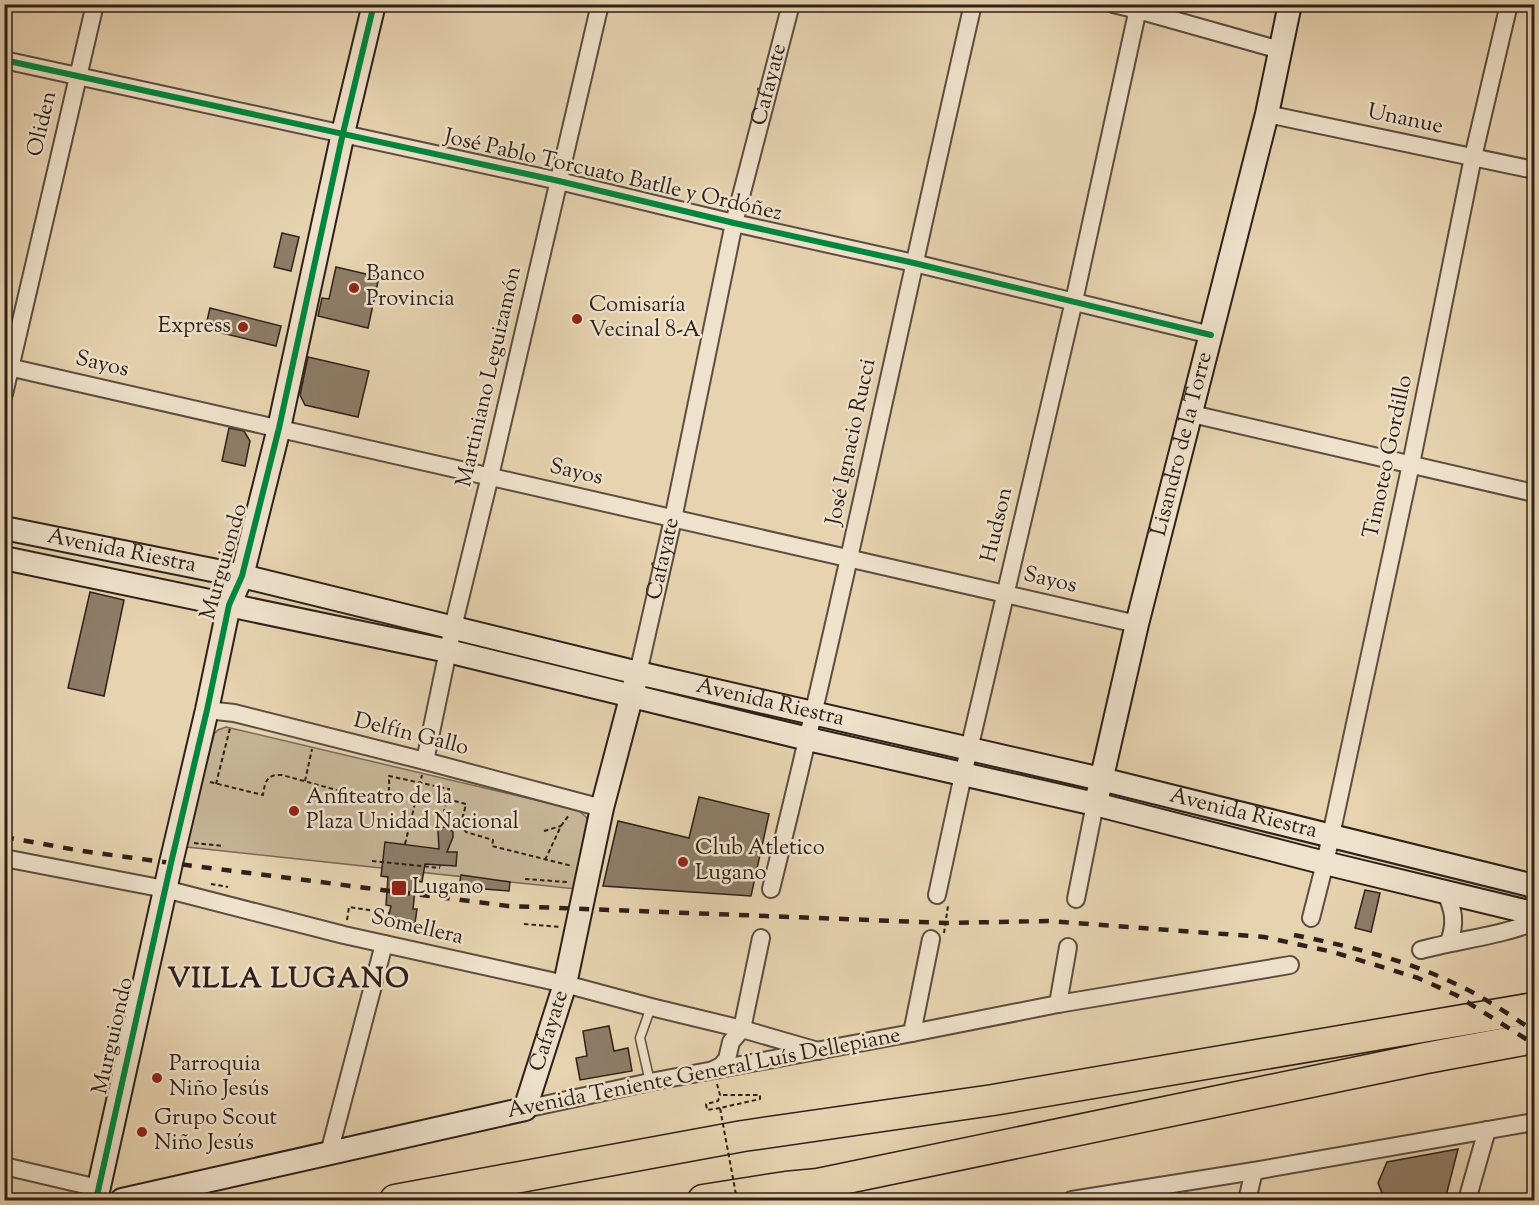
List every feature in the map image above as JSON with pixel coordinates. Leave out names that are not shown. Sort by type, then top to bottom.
[{"type":"highway","points":[[396,1200],[743,1136],[993,1100],[1534,1008]]},
{"type":"highway","points":[[703,1200],[818,1184],[1426,1058],[1534,1038]]},
{"type":"main road","name":"Murguiondo","points":[[97,1194],[229,605],[242,576],[279,428],[343,133],[374,4]]},
{"type":"main road","name":"Lisandro de la Torre","points":[[1095,804],[1137,624],[1267,114],[1290,4]]},
{"type":"main road","name":"Avenida Riestra","points":[[4,528],[242,576],[638,673],[1101,780],[1530,885],[1534,888]]},
{"type":"main road","name":"Avenida Riestra","points":[[4,558],[448,651],[808,739],[1095,804],[1444,892],[1524,911],[1534,911]]},
{"type":"main road","name":"Cafayate","points":[[525,1109],[565,984],[603,808],[638,673]]},
{"type":"main road","name":"Avenida Teniente General Luís Dellepiane","points":[[122,1200],[525,1109]]},
{"type":"street","name":"Oliden","points":[[4,394],[8,367],[95,4]]},
{"type":"street","name":"Martiniano Leguizamón","points":[[425,761],[453,627],[600,4]]},
{"type":"street","name":"Cafayate","points":[[638,673],[673,519],[734,223],[790,4]]},
{"type":"street","name":"José Ignacio Rucci","points":[[771,889],[814,713],[973,4]]},
{"type":"street","points":[[1113,4],[1139,7],[1280,50]]},
{"type":"street","name":"Timoteo Gordillo","points":[[1311,918],[1331,836],[1411,464],[1473,157],[1509,4]]},
{"type":"street","name":"Hudson","points":[[937,895],[1074,301],[1139,7]]},
{"type":"street","name":"José Pablo Torcuato Batlle y Ordóñez","points":[[4,60],[559,181],[914,263],[1211,335]]},
{"type":"street","name":"Unanue","points":[[1267,114],[1534,170]]},
{"type":"street","name":"Sayos","points":[[8,367],[1137,624]]},
{"type":"street","points":[[1192,414],[1534,493]]},
{"type":"street","name":"Delfín Gallo","points":[[207,710],[234,714],[425,761],[603,808]]},
{"type":"street","points":[[1076,899],[1095,804]]},
{"type":"street","name":"Somellera","points":[[4,858],[165,889],[384,944],[565,984],[742,1029],[818,1051]]},
{"type":"street","points":[[1444,892],[1452,905],[1453,912],[1449,942]]},
{"type":"street","points":[[1421,950],[1520,928],[1534,922]]},
{"type":"street","points":[[713,1070],[727,1059],[731,1042],[742,1029],[761,938]]},
{"type":"street","points":[[912,1033],[931,939]]},
{"type":"street","points":[[329,1153],[384,944]]},
{"type":"street","points":[[1058,1004],[1068,946]]},
{"type":"street","name":"Avenida Teniente General Luís Dellepiane","points":[[525,1109],[650,1082],[1058,1004],[1290,965]]},
{"type":"street","points":[[1072,1200],[1534,1122]]},
{"type":"street","points":[[1467,1200],[1487,1130]]},
{"type":"street","points":[[4,1166],[97,1194]]},
{"type":"street","points":[[1247,1200],[1254,1171]]},
{"type":"lane","points":[[650,1082],[640,1038],[651,1007]]},
{"type":"path","points":[[216,784],[234,714]]},
{"type":"path","points":[[305,781],[315,734]]},
{"type":"path","points":[[405,844],[425,761]]},
{"type":"path","points":[[191,778],[263,795],[268,779],[274,775],[282,775],[380,802],[389,792],[389,776],[449,789],[444,811],[461,824],[466,832],[493,840],[492,846],[545,860],[588,877]]},
{"type":"path","points":[[447,799],[466,804],[461,824]]},
{"type":"path","points":[[545,860],[561,826],[580,802]]},
{"type":"path","points":[[544,831],[561,826]]},
{"type":"path","points":[[177,841],[224,846]]},
{"type":"path","points":[[372,861],[440,868]]},
{"type":"path","points":[[525,879],[588,877]]},
{"type":"path","points":[[931,939],[944,941],[949,896],[937,895]]},
{"type":"path","points":[[344,934],[349,907],[390,913]]},
{"type":"path","points":[[524,924],[577,928]]},
{"type":"path","points":[[718,1101],[706,1104],[707,1110],[760,1099],[760,1095],[722,1095]]},
{"type":"path","points":[[718,1108],[736,1200]]},
{"type":"shaded area","points":[[226,727],[578,810],[586,817],[590,825],[576,889],[187,847],[186,842],[214,734]]},
{"type":"building","points":[[282,233],[299,237],[291,271],[274,267]]},
{"type":"building","points":[[336,267],[379,277],[368,328],[318,316],[322,298],[329,299]]},
{"type":"building","name":"Express","points":[[210,308],[281,326],[276,346],[205,329]]},
{"type":"building","points":[[308,357],[369,371],[358,417],[305,405],[300,395]]},
{"type":"building","points":[[229,428],[244,431],[250,441],[245,466],[222,461]]},
{"type":"building","points":[[90,592],[124,600],[104,696],[68,688]]},
{"type":"building","name":"Club Atletico Lugano","points":[[699,797],[769,814],[751,896],[603,886],[618,821],[689,838]]},
{"type":"building","points":[[444,827],[453,832],[447,852],[457,852],[456,866],[425,864],[422,882],[416,881],[413,909],[417,909],[415,923],[388,919],[391,906],[386,905],[388,877],[381,876],[385,842],[439,849],[438,831]]},
{"type":"building","points":[[461,875],[510,882],[509,891],[459,887]]},
{"type":"building","points":[[1365,890],[1380,893],[1371,932],[1355,928]]},
{"type":"building","points":[[609,1026],[614,1051],[628,1048],[632,1071],[580,1080],[576,1058],[587,1056],[583,1031]]},
{"type":"building","points":[[1458,1149],[1445,1200],[1393,1200],[1394,1196],[1382,1193],[1378,1183],[1387,1162]]},
{"type":"railway","points":[[4,837],[82,851],[508,906],[946,923],[1048,921],[1264,937],[1333,952],[1418,978],[1456,995],[1534,1044]]},
{"type":"railway","points":[[1294,935],[1361,950],[1426,971],[1477,995],[1534,1031]]},
{"type":"cycle path","points":[[96,1200],[229,605],[242,576],[279,428],[343,133],[374,4]]},
{"type":"cycle path","points":[[4,60],[559,181],[914,263],[1211,335]]},
{"type":"place","name":"Banco Provincia","points":[[354,288]]},
{"type":"place","name":"Comisaría Vecinal 8-A","points":[[577,319]]},
{"type":"place","name":"Express","points":[[243,327]]},
{"type":"place","name":"Anfiteatro de la Plaza Unidad Nacional","points":[[294,811]]},
{"type":"place","name":"Club Atletico Lugano","points":[[683,862]]},
{"type":"place","name":"Lugano","points":[[399,888]]},
{"type":"place","name":"Parroquia Niño Jesús","points":[[157,1078]]},
{"type":"place","name":"Grupo Scout Niño Jesús","points":[[142,1132]]},
{"type":"district","name":"VILLA LUGANO","points":[[289,980]]}]
